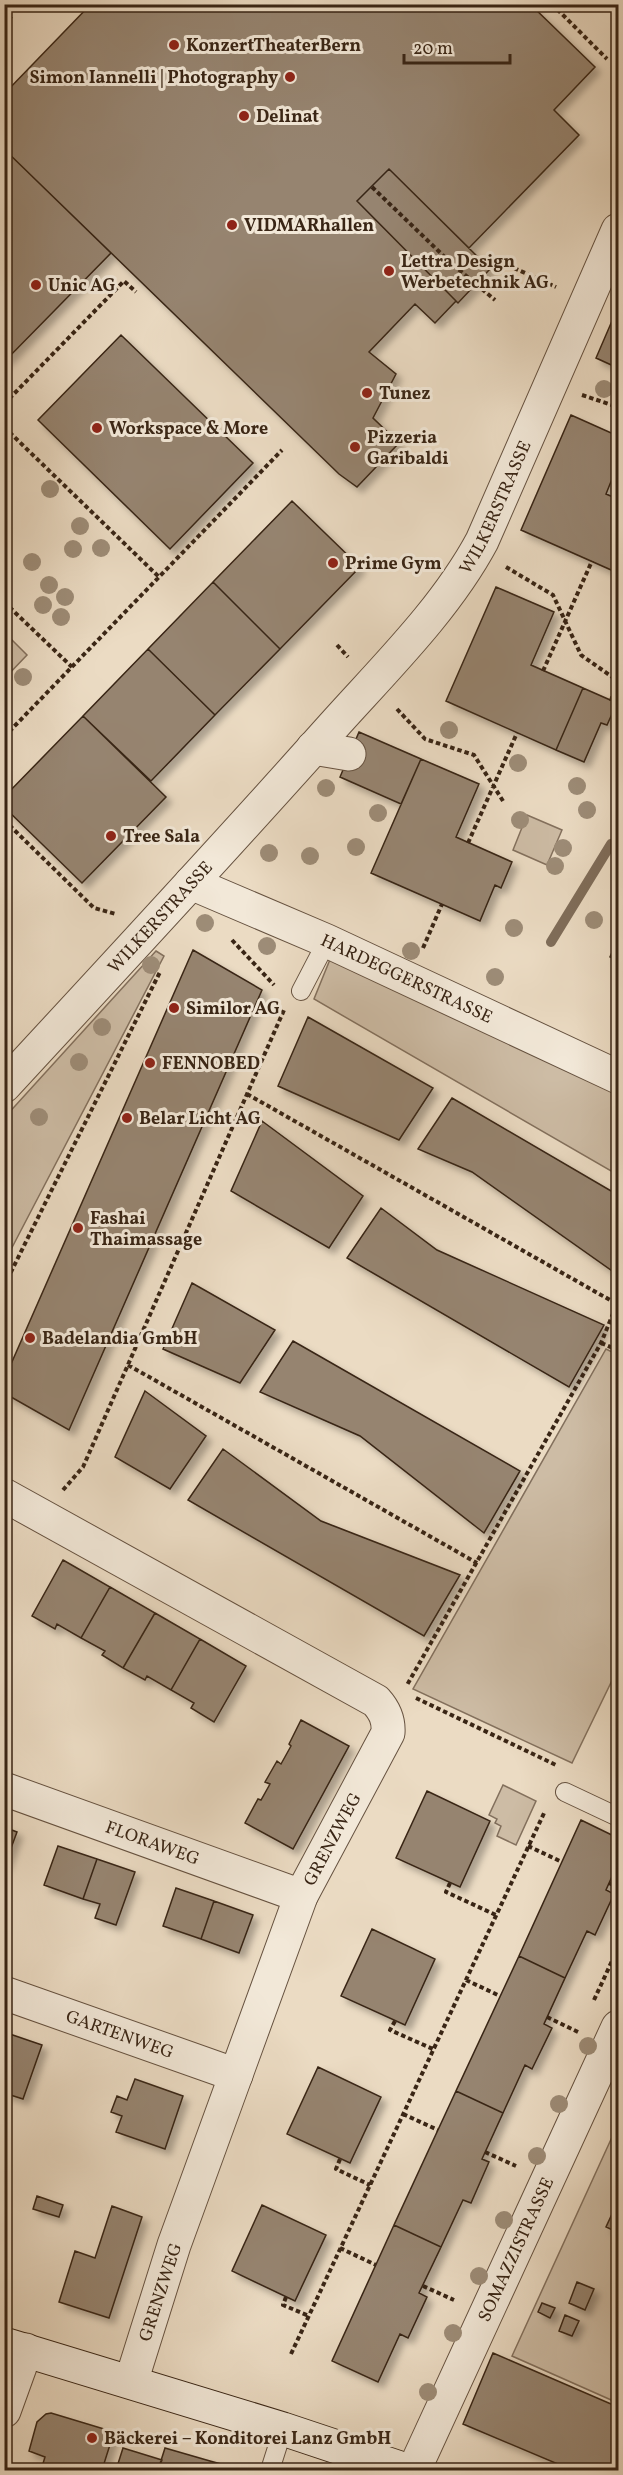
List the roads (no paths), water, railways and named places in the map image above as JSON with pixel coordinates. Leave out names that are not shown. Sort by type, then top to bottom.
[{"type":"street","name":"WILKERSTRASSE","points":[[4,1086],[192,883],[441,603],[477,550],[618,230]]},
{"type":"street","points":[[313,748],[349,754]]},
{"type":"street","name":"HARDEGGERSTRASSE","points":[[192,883],[327,941],[618,1077]]},
{"type":"street","name":"GRENZWEG","points":[[4,1495],[376,1701],[389,1724],[388,1734],[301,1896],[174,2246],[131,2382]]},
{"type":"street","name":"FLORAWEG","points":[[4,1789],[301,1896]]},
{"type":"street","name":"GARTENWEG","points":[[4,1993],[236,2075]]},
{"type":"street","name":"SOMAZZISTRASSE","points":[[414,2470],[618,2027]]},
{"type":"street","points":[[4,2411],[15,2347],[283,2429],[406,2470]]},
{"type":"lane","points":[[295,995],[327,941]]},
{"type":"lane","points":[[565,1792],[618,1816]]},
{"type":"lane","points":[[270,2470],[283,2429]]},
{"type":"waterway","points":[[551,942],[611,844],[616,843],[618,837]]},
{"type":"railway","points":[[4,23],[24,4]]},
{"type":"place","name":"KonzertTheaterBern","points":[[174,45]]},
{"type":"place","name":"Simon Iannelli | Photography","points":[[290,77]]},
{"type":"place","name":"Delinat","points":[[244,116]]},
{"type":"place","name":"VIDMARhallen","points":[[232,225]]},
{"type":"place","name":"Lettra Design Werbetechnik AG","points":[[389,271]]},
{"type":"place","name":"Unic AG","points":[[36,285]]},
{"type":"place","name":"Tunez","points":[[367,393]]},
{"type":"place","name":"Workspace & More","points":[[97,428]]},
{"type":"place","name":"Pizzeria Garibaldi","points":[[355,447]]},
{"type":"place","name":"Prime Gym","points":[[333,563]]},
{"type":"place","name":"Tree Sala","points":[[111,836]]},
{"type":"place","name":"Similor AG","points":[[174,1008]]},
{"type":"place","name":"FENNOBED","points":[[150,1063]]},
{"type":"place","name":"Belar Licht AG","points":[[127,1118]]},
{"type":"place","name":"Fashai Thaimassage","points":[[78,1228]]},
{"type":"place","name":"Badelandia GmbH","points":[[30,1338]]},
{"type":"place","name":"Bäckerei – Konditorei Lanz GmbH","points":[[92,2438]]}]
